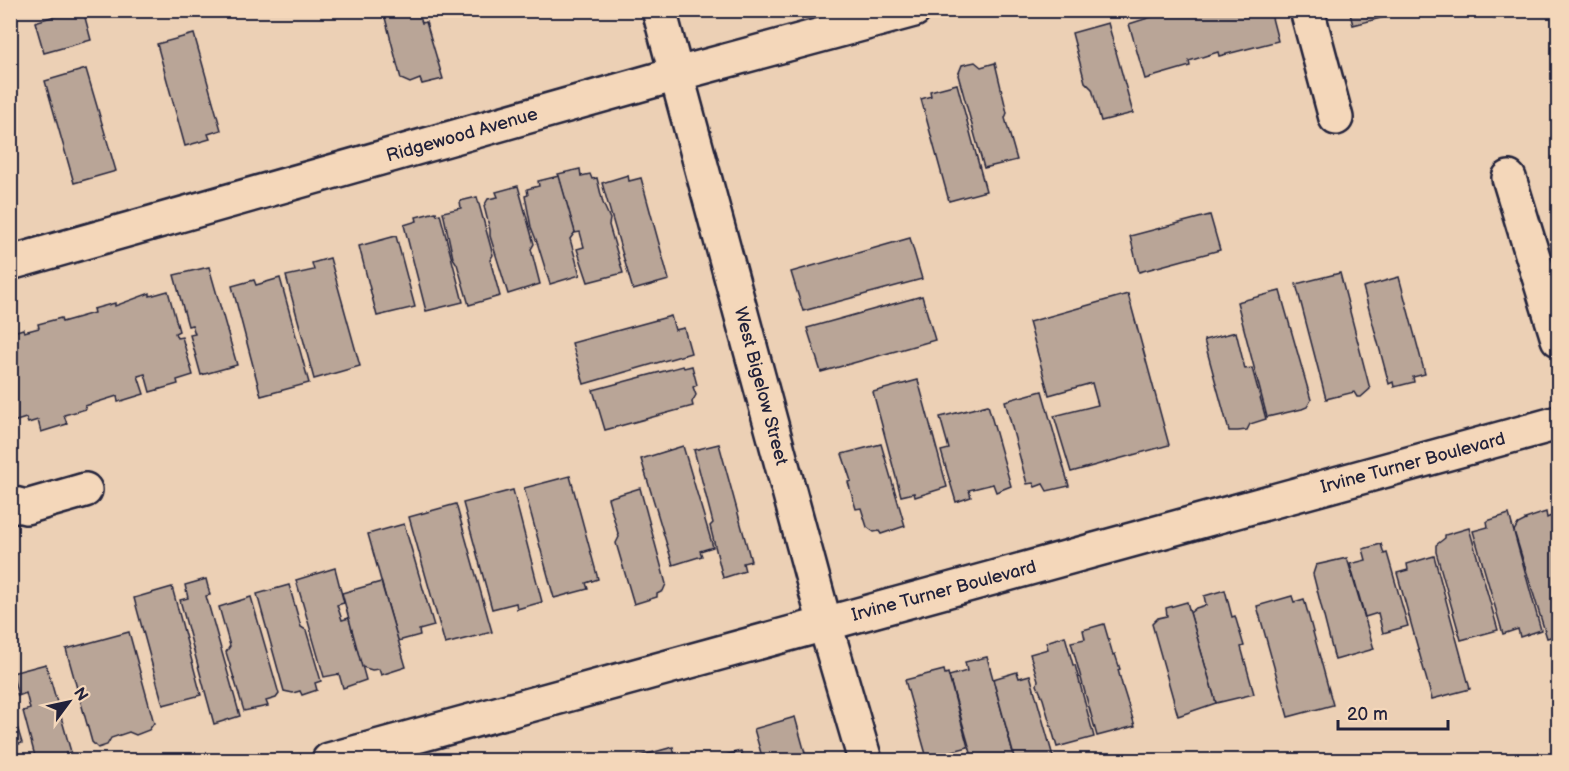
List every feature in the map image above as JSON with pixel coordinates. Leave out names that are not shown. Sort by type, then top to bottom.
[{"type":"street","name":"West Bigelow Street","points":[[659,10],[825,624],[865,760]]},
{"type":"street","name":"Ridgewood Avenue","points":[[10,263],[677,74],[914,10]]},
{"type":"street","points":[[1307,10],[1336,118]]},
{"type":"street","points":[[1509,178],[1558,339]]},
{"type":"street","name":"Irvine Turner Boulevard","points":[[329,760],[1558,423]]},
{"type":"street","points":[[10,502],[26,507],[85,490]]},
{"type":"building","points":[[74,10],[83,10],[91,40],[44,53],[35,22]]},
{"type":"building","points":[[383,10],[418,10],[422,23],[426,22],[443,79],[422,84],[420,79],[410,83],[401,79]]},
{"type":"building","points":[[1173,10],[1270,10],[1278,41],[1219,56],[1218,52],[1189,61],[1190,66],[1145,79],[1129,24]]},
{"type":"building","points":[[1349,10],[1412,10],[1353,25]]},
{"type":"building","points":[[1492,10],[1519,10],[1494,18]]},
{"type":"building","points":[[1108,23],[1133,113],[1101,121],[1092,89],[1085,82],[1072,33]]},
{"type":"building","points":[[194,34],[221,130],[208,134],[210,139],[185,146],[157,44]]},
{"type":"building","points":[[975,62],[981,67],[995,63],[1007,113],[1005,118],[1017,160],[984,168],[958,75],[962,65]]},
{"type":"building","points":[[86,69],[116,171],[74,183],[45,81]]},
{"type":"building","points":[[957,84],[986,191],[949,201],[921,99],[931,96],[930,91]]},
{"type":"building","points":[[580,169],[581,176],[590,174],[592,179],[597,178],[623,273],[588,282],[577,249],[584,247],[580,232],[575,233],[558,174]]},
{"type":"building","points":[[628,175],[629,181],[641,178],[669,280],[633,290],[602,183]]},
{"type":"building","points":[[559,176],[575,232],[570,239],[580,275],[550,284],[531,227],[525,196],[528,195],[527,189],[539,186],[538,181]]},
{"type":"building","points":[[518,186],[534,244],[531,249],[540,284],[508,294],[490,236],[484,206],[488,199],[498,197],[496,192]]},
{"type":"building","points":[[477,197],[493,255],[490,260],[500,296],[469,305],[457,264],[453,258],[443,212],[461,208],[460,201]]},
{"type":"building","points":[[436,212],[437,215],[440,214],[463,302],[426,311],[404,225],[417,221],[416,217]]},
{"type":"building","points":[[1210,215],[1220,250],[1139,272],[1130,236]]},
{"type":"building","points":[[396,236],[415,307],[377,316],[359,246]]},
{"type":"building","points":[[910,238],[922,279],[803,311],[791,272]]},
{"type":"building","points":[[330,258],[360,366],[314,379],[286,276],[314,270],[312,263]]},
{"type":"building","points":[[209,267],[237,365],[201,375],[190,335],[195,334],[192,325],[188,326],[174,275]]},
{"type":"building","points":[[1340,273],[1370,389],[1361,397],[1357,397],[1354,392],[1326,399],[1296,284]]},
{"type":"building","points":[[1399,277],[1425,374],[1413,377],[1414,382],[1394,387],[1393,382],[1389,384],[1363,287]]},
{"type":"building","points":[[280,278],[309,383],[261,396],[232,286],[254,280],[256,285]]},
{"type":"building","points":[[168,291],[179,331],[175,333],[177,338],[182,337],[193,375],[177,380],[178,384],[150,392],[145,374],[138,376],[144,394],[118,402],[117,396],[85,406],[86,409],[64,415],[67,424],[41,432],[38,420],[28,423],[26,418],[10,423],[10,333],[39,328],[38,324],[61,318],[62,322],[94,313],[93,309],[115,303],[115,306],[150,293],[150,296]]},
{"type":"building","points":[[1280,291],[1311,400],[1307,407],[1302,409],[1267,417],[1237,302]]},
{"type":"building","points":[[1128,294],[1169,445],[1071,472],[1054,416],[1098,405],[1092,383],[1049,395],[1029,322]]},
{"type":"building","points":[[922,296],[935,340],[821,372],[807,328]]},
{"type":"building","points":[[671,316],[675,330],[684,328],[691,353],[584,384],[572,343]]},
{"type":"building","points":[[1236,332],[1245,369],[1252,368],[1266,419],[1250,424],[1247,430],[1229,431],[1204,340]]},
{"type":"building","points":[[683,366],[684,368],[692,366],[697,385],[693,387],[696,395],[692,402],[693,406],[605,430],[593,390]]},
{"type":"building","points":[[918,380],[947,487],[915,497],[914,493],[901,496],[873,392]]},
{"type":"building","points":[[1042,391],[1069,486],[1047,491],[1043,484],[1035,487],[1033,483],[1027,484],[1005,401]]},
{"type":"building","points":[[988,405],[1011,486],[996,492],[993,484],[969,490],[971,497],[956,502],[941,451],[949,449],[940,417]]},
{"type":"building","points":[[719,444],[751,561],[743,563],[745,571],[723,578],[710,526],[713,523],[694,450]]},
{"type":"building","points":[[881,444],[905,526],[881,534],[867,527],[861,508],[856,509],[848,482],[851,481],[842,454]]},
{"type":"building","points":[[683,446],[713,547],[700,551],[702,556],[673,565],[641,459]]},
{"type":"building","points":[[570,476],[598,579],[586,583],[588,589],[554,598],[524,488]]},
{"type":"building","points":[[640,488],[666,584],[657,597],[634,604],[616,543],[619,537],[608,498]]},
{"type":"building","points":[[513,490],[542,602],[517,609],[516,603],[492,609],[463,503]]},
{"type":"building","points":[[456,504],[492,632],[445,644],[409,517]]},
{"type":"building","points":[[1558,506],[1558,527],[1553,508]]},
{"type":"building","points":[[1546,512],[1547,518],[1551,516],[1558,542],[1558,635],[1547,638],[1514,531],[1525,519]]},
{"type":"building","points":[[1509,514],[1541,630],[1520,637],[1518,629],[1503,634],[1473,531],[1488,527],[1487,521]]},
{"type":"building","points":[[404,524],[434,626],[419,630],[420,635],[398,641],[368,534]]},
{"type":"building","points":[[1469,528],[1498,630],[1461,640],[1436,545],[1445,538],[1445,535]]},
{"type":"building","points":[[1381,544],[1384,554],[1387,553],[1408,626],[1383,633],[1378,613],[1365,617],[1350,564],[1366,560],[1363,549]]},
{"type":"building","points":[[1434,556],[1470,689],[1432,699],[1397,573],[1408,570],[1407,564]]},
{"type":"building","points":[[1347,558],[1374,649],[1335,660],[1313,574],[1316,565]]},
{"type":"building","points":[[335,568],[344,603],[337,605],[342,620],[349,618],[366,680],[343,688],[339,674],[324,677],[296,580]]},
{"type":"building","points":[[206,579],[210,595],[206,596],[240,716],[214,724],[180,600],[188,598],[185,585]]},
{"type":"building","points":[[381,582],[406,667],[381,675],[379,669],[372,670],[362,667],[342,593]]},
{"type":"building","points":[[289,585],[301,627],[306,630],[321,681],[315,683],[317,690],[302,695],[300,691],[293,693],[284,691],[257,594]]},
{"type":"building","points":[[172,587],[201,695],[163,705],[134,598]]},
{"type":"building","points":[[1225,590],[1232,617],[1235,616],[1244,646],[1241,647],[1254,694],[1216,703],[1190,613],[1206,605],[1204,596]]},
{"type":"building","points":[[1292,596],[1294,602],[1304,599],[1333,705],[1288,717],[1257,606]]},
{"type":"building","points":[[251,597],[279,694],[276,698],[266,701],[268,706],[244,711],[226,652],[230,646],[219,607]]},
{"type":"building","points":[[1187,602],[1216,703],[1178,716],[1152,624],[1158,618],[1167,616],[1166,608]]},
{"type":"building","points":[[1104,624],[1113,655],[1115,654],[1120,669],[1118,670],[1135,726],[1097,736],[1071,642],[1085,639],[1083,630]]},
{"type":"building","points":[[129,632],[154,723],[149,730],[136,735],[129,732],[111,738],[107,745],[98,748],[92,742],[66,649]]},
{"type":"building","points":[[1065,636],[1094,737],[1057,747],[1037,685],[1038,680],[1030,654],[1048,649],[1046,642]]},
{"type":"building","points":[[987,657],[1015,760],[973,760],[949,676],[967,671],[965,662]]},
{"type":"building","points":[[46,664],[71,752],[66,753],[68,758],[60,760],[36,760],[23,711],[30,709],[26,693],[18,696],[12,673]]},
{"type":"building","points":[[944,670],[945,674],[948,673],[968,747],[927,758],[905,680]]},
{"type":"building","points":[[1017,672],[1019,678],[1030,675],[1054,760],[1015,760],[993,679]]},
{"type":"building","points":[[10,703],[22,743],[10,747]]},
{"type":"building","points":[[795,717],[807,760],[763,760],[754,729]]},
{"type":"building","points":[[673,747],[676,760],[637,760],[636,757]]},
{"type":"building","points":[[741,751],[744,760],[706,760]]}]
